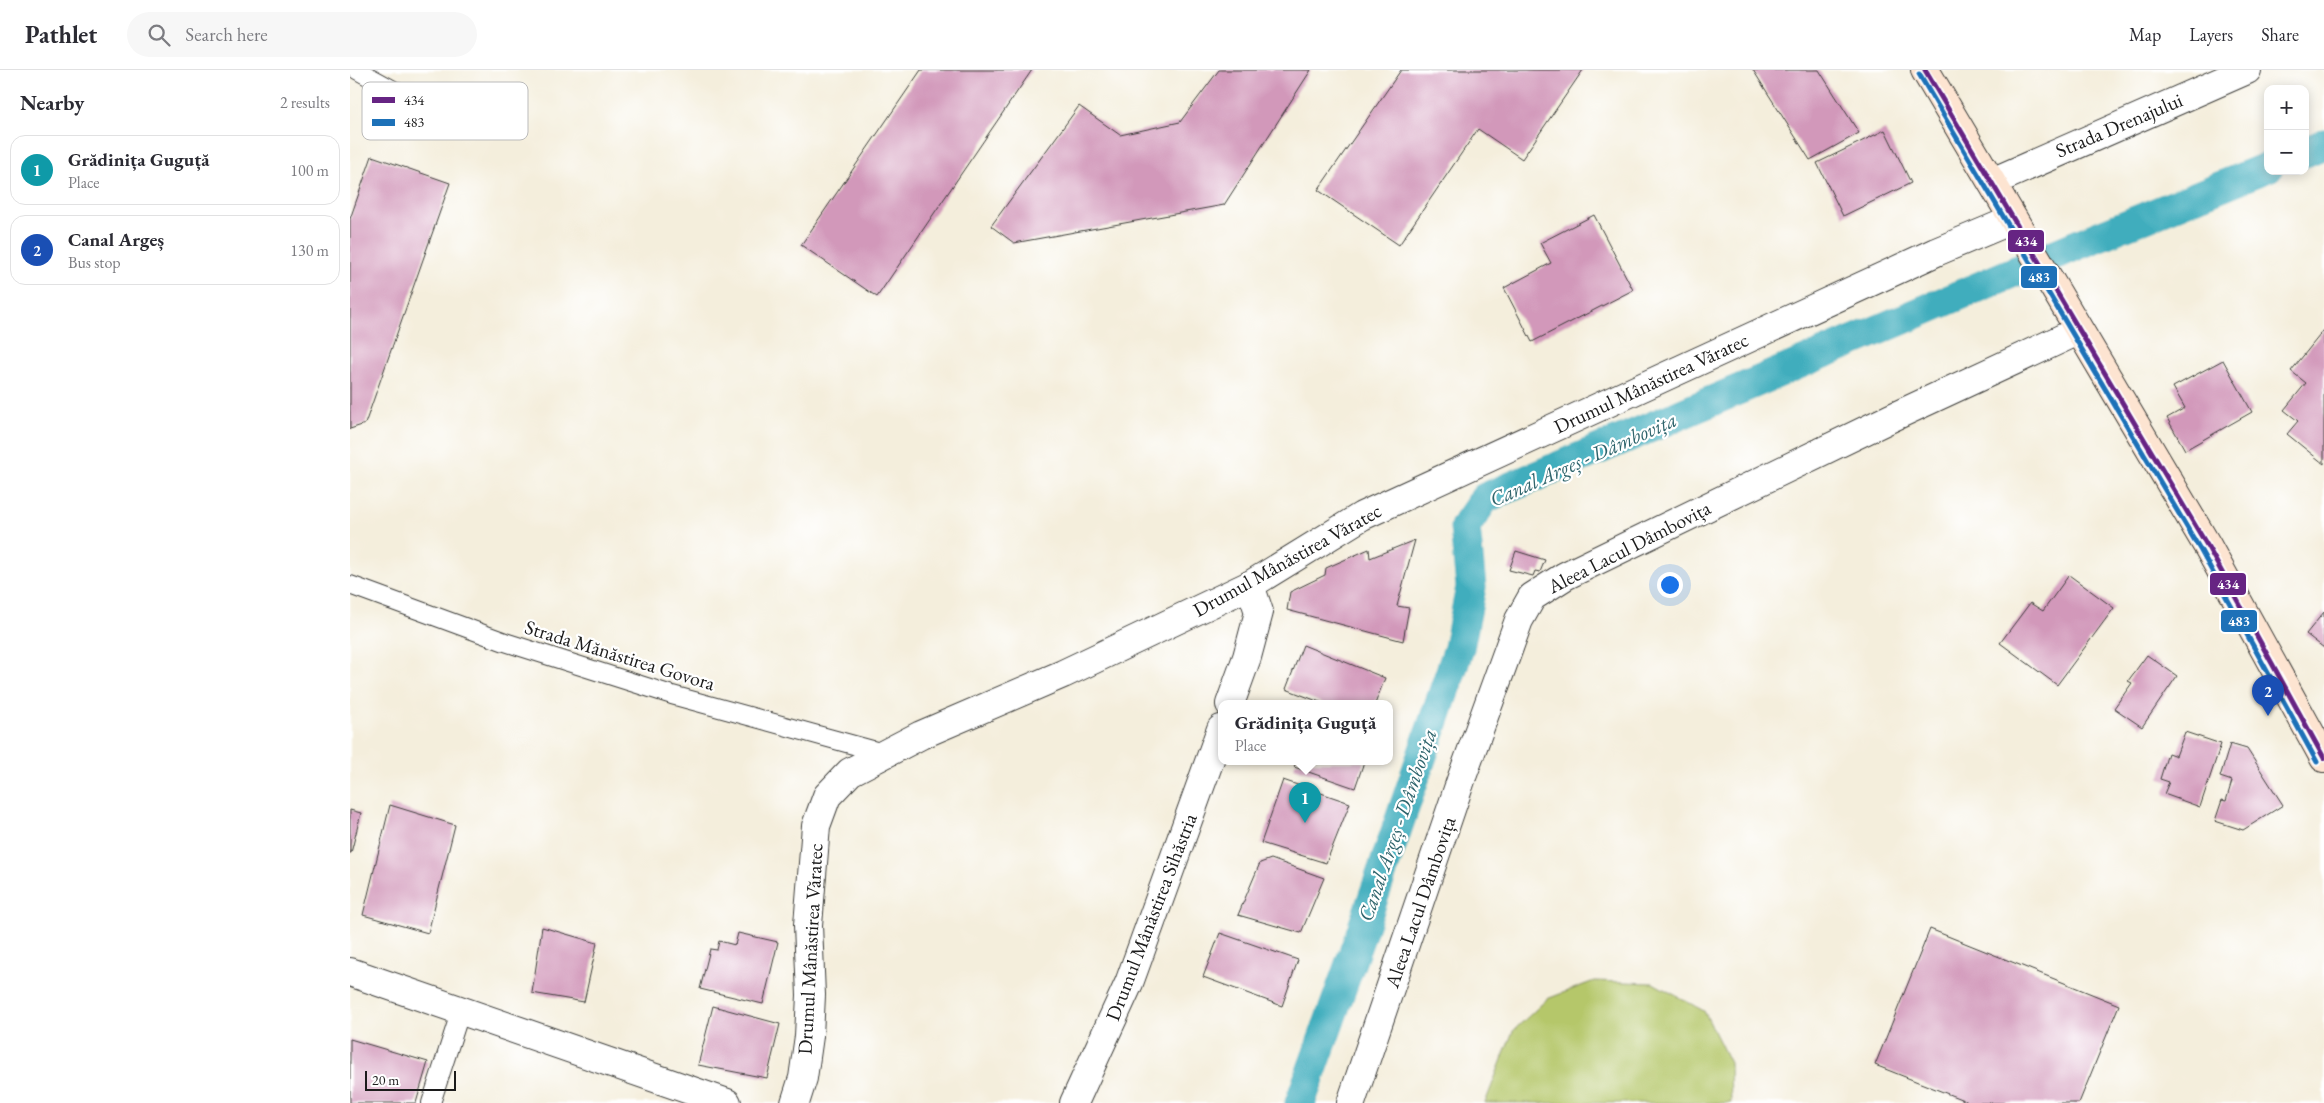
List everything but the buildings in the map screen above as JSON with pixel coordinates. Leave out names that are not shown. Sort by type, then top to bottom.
[{"type":"main road","points":[[1925,70],[1992,182],[2012,220],[2208,547],[2324,758]]},
{"type":"street","name":"Strada Drenajului","points":[[1992,182],[2247,70]]},
{"type":"street","name":"Drumul Mânăstirea Văratec","points":[[795,1103],[803,1078],[809,1036],[811,995],[808,925],[816,826],[827,796],[850,772],[882,753],[1063,674],[1250,585],[1362,516],[1936,252],[2012,220]]},
{"type":"street","name":"Aleea Lacul Dâmbovița","points":[[1351,1103],[1462,777],[1519,620],[1532,597],[1565,576],[1900,414],[2078,331]]},
{"type":"street","points":[[1231,700],[1247,657],[1259,612],[1250,585]]},
{"type":"street","name":"Drumul Mânăstirea Sihăstria","points":[[1074,1103],[1129,983],[1218,737]]},
{"type":"street","points":[[350,972],[727,1103]]},
{"type":"lane","points":[[357,70],[379,82]]},
{"type":"lane","name":"Strada Mănăstirea Govora","points":[[350,585],[505,642],[672,695],[882,753]]},
{"type":"lane","points":[[431,1103],[461,1010]]},
{"type":"green space","points":[[1594,981],[1653,983],[1704,1011],[1730,1063],[1731,1103],[1485,1103],[1513,1031],[1547,999]]},
{"type":"waterway","name":"Canal Argeș - Dâmbovița","points":[[2309,150],[2324,144]]},
{"type":"waterway","name":"Canal Argeș - Dâmbovița","points":[[1300,1103],[1360,936],[1459,648],[1471,587],[1465,527],[1485,498],[2077,245],[2264,169]]},
{"type":"transit line","name":"434","points":[[1925,70],[2208,547],[2324,758]]},
{"type":"transit line","name":"483","points":[[1919,74],[2201,551],[2317,762]]},
{"type":"place","name":"Canal Argeș","points":[[2268,716]]},
{"type":"place","name":"Grădinița Guguță","points":[[1305,823]]}]
